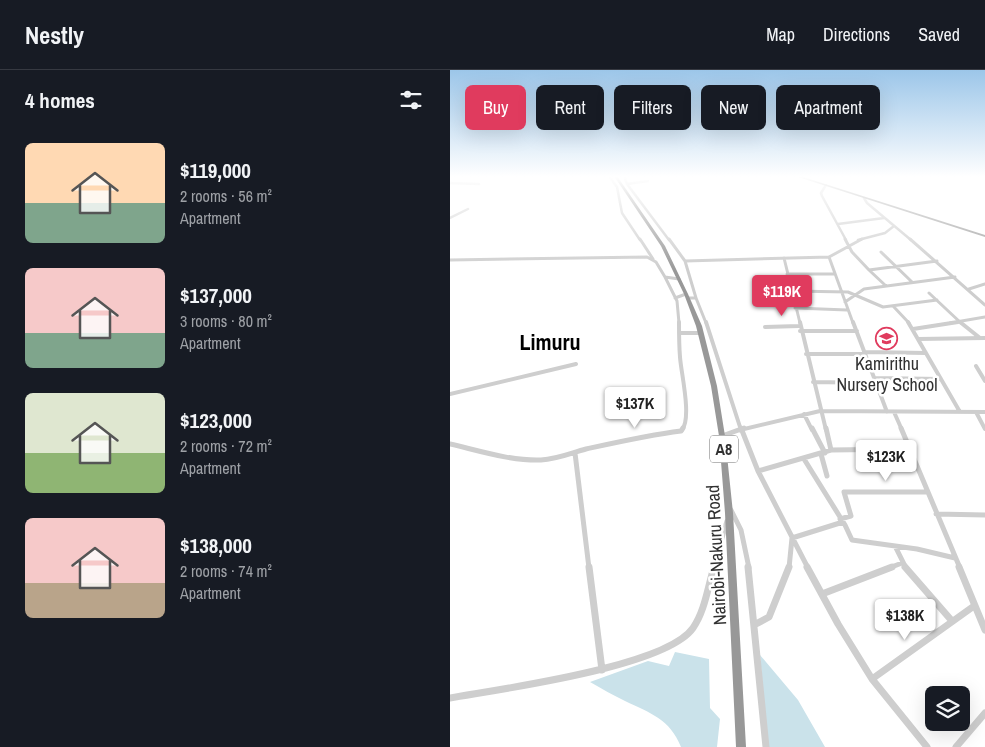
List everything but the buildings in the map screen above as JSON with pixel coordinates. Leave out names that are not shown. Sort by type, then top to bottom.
[{"type":"highway","name":"Nairobi-Nakuru Road","points":[[637,208],[663,246],[687,296],[701,333],[714,386],[722,436],[729,513],[741,747]]},
{"type":"highway","points":[[895,208],[985,236]]},
{"type":"street","points":[[450,444],[524,460],[550,459],[655,434],[681,431],[685,426],[686,409],[680,356],[678,307],[659,265],[653,260],[622,213],[622,208]]},
{"type":"street","points":[[640,208],[685,261],[696,298],[706,318],[720,369],[741,429],[758,472],[792,538],[822,594],[872,679],[928,747]]},
{"type":"street","points":[[829,208],[858,259],[886,286]]},
{"type":"street","points":[[872,208],[969,288],[985,305]]},
{"type":"street","points":[[450,218],[468,209]]},
{"type":"street","points":[[838,224],[884,218]]},
{"type":"street","points":[[685,261],[829,257],[864,238],[885,233],[894,226]]},
{"type":"street","points":[[881,252],[912,282]]},
{"type":"street","points":[[450,260],[644,257],[653,260]]},
{"type":"street","points":[[829,257],[844,302],[851,315],[887,412]]},
{"type":"street","points":[[784,258],[831,450]]},
{"type":"street","points":[[869,270],[937,261]]},
{"type":"street","points":[[787,274],[835,274]]},
{"type":"street","points":[[665,277],[679,279]]},
{"type":"street","points":[[844,302],[864,289],[955,278]]},
{"type":"street","points":[[969,288],[985,284]]},
{"type":"street","points":[[792,291],[840,291],[855,294],[879,306],[894,306],[937,300]]},
{"type":"street","points":[[929,293],[969,330],[982,338]]},
{"type":"street","points":[[675,298],[687,296],[696,298]]},
{"type":"street","points":[[894,306],[908,322],[960,412]]},
{"type":"street","points":[[795,308],[847,310]]},
{"type":"street","points":[[912,329],[985,317]]},
{"type":"street","points":[[765,327],[856,332]]},
{"type":"street","points":[[679,333],[701,333]]},
{"type":"street","points":[[918,339],[982,338]]},
{"type":"street","points":[[806,354],[926,353]]},
{"type":"street","points":[[450,394],[576,364]]},
{"type":"street","points":[[976,366],[985,381]]},
{"type":"street","points":[[813,382],[941,379]]},
{"type":"street","points":[[722,436],[741,429],[820,411],[985,412]]},
{"type":"street","points":[[894,412],[985,630]]},
{"type":"street","points":[[976,412],[985,429]]},
{"type":"street","points":[[804,414],[823,454],[828,476]]},
{"type":"street","points":[[758,472],[823,454],[831,450],[911,449]]},
{"type":"street","points":[[575,453],[602,670]]},
{"type":"street","points":[[804,459],[852,540],[916,549],[955,558]]},
{"type":"street","points":[[792,538],[851,516],[844,492],[927,492]]},
{"type":"street","points":[[728,504],[741,530],[746,551],[766,747]]},
{"type":"street","points":[[450,698],[602,670],[672,645],[683,639],[693,628],[700,614],[729,513]]},
{"type":"street","points":[[936,514],[985,516]]},
{"type":"street","points":[[754,625],[770,617],[789,569],[792,538]]},
{"type":"street","points":[[895,546],[902,563],[952,621]]},
{"type":"street","points":[[822,594],[902,563]]},
{"type":"street","points":[[872,679],[974,606]]},
{"type":"street","points":[[956,747],[985,713]]},
{"type":"water","points":[[675,652],[709,659],[710,708],[720,719],[717,747],[681,747],[671,730],[658,718],[590,682],[648,661],[669,666]]},
{"type":"water","points":[[760,655],[798,700],[825,747],[768,747]]},
{"type":"place","name":"Kamirithu Nursery School","points":[[887,338]]},
{"type":"district","name":"Limuru","points":[[550,342]]}]
